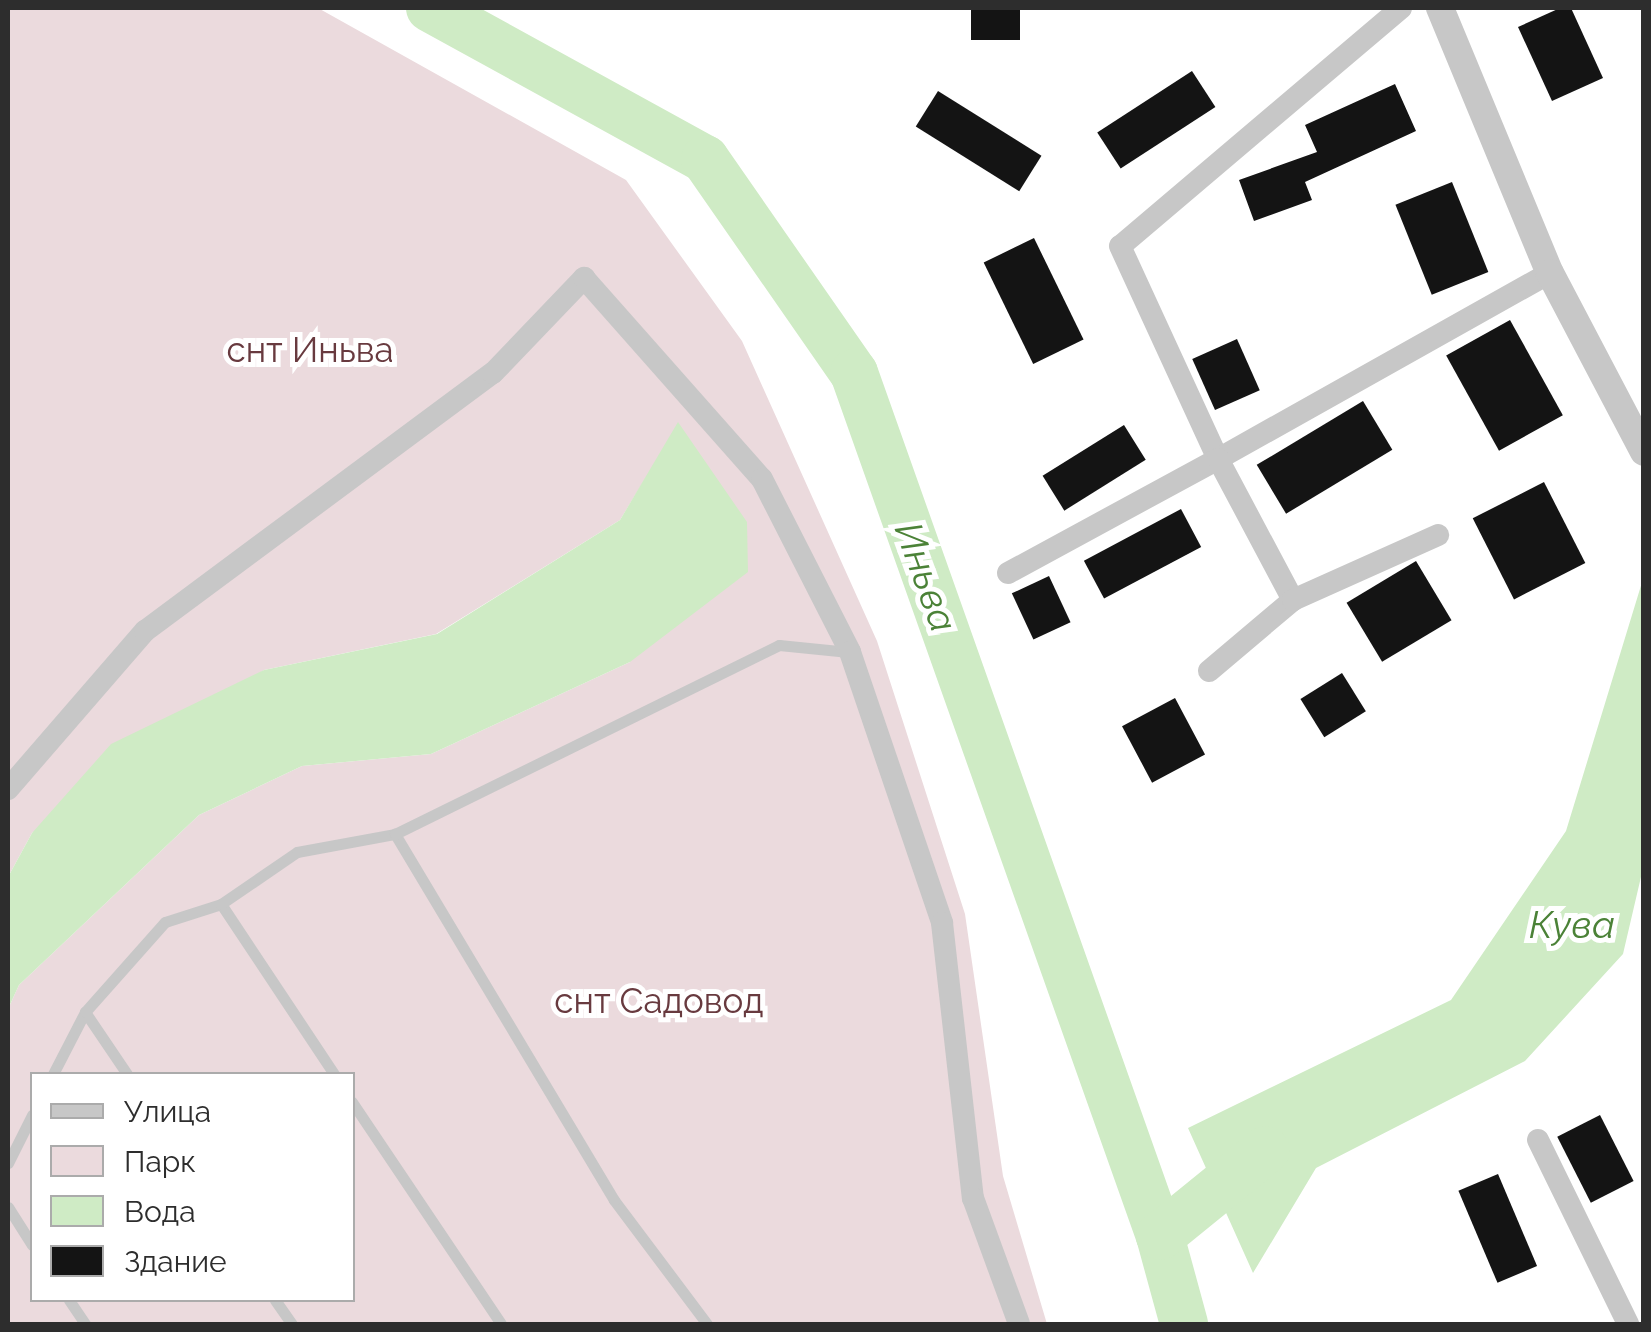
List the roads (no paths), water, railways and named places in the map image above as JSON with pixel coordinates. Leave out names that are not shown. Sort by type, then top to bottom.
[{"type":"street","points":[[1294,600],[1218,459],[1120,246],[1401,8]]},
{"type":"street","points":[[1440,8],[1550,273],[1641,448]]},
{"type":"street","points":[[1008,574],[1550,273]]},
{"type":"street","points":[[8,789],[145,631],[494,373],[584,278],[762,479],[850,652],[942,923],[974,1198],[1019,1324]]},
{"type":"street","points":[[1209,671],[1294,600],[1438,535]]},
{"type":"street","points":[[1538,1140],[1628,1324]]},
{"type":"lane","points":[[54,1072],[85,1012],[165,922],[220,904],[297,852],[394,834],[779,645],[850,652]]},
{"type":"lane","points":[[394,834],[614,1200],[707,1324]]},
{"type":"lane","points":[[220,904],[333,1072]]},
{"type":"lane","points":[[85,1012],[125,1072]]},
{"type":"lane","points":[[355,1106],[501,1324]]},
{"type":"lane","points":[[8,1164],[30,1118]]},
{"type":"lane","points":[[8,1207],[30,1242]]},
{"type":"lane","points":[[70,1302],[85,1324]]},
{"type":"lane","points":[[276,1302],[292,1324]]},
{"type":"water","points":[[678,422],[747,522],[748,572],[630,662],[431,754],[302,766],[199,815],[19,985],[8,1009],[8,877],[32,833],[111,744],[264,670],[437,634],[620,520]]},
{"type":"water","name":"Кува","points":[[1643,579],[1644,864],[1623,954],[1525,1061],[1316,1168],[1253,1273],[1188,1128],[1451,1000],[1566,831]]},
{"type":"waterway","name":"Иньва","points":[[430,8],[705,159],[854,373],[1160,1236],[1184,1324]]},
{"type":"waterway","name":"Кува","points":[[1160,1236],[1266,1150]]},
{"type":"park label","name":"снт Иньва","points":[[310,350]]},
{"type":"park label","name":"снт Садовод","points":[[659,1001]]}]
